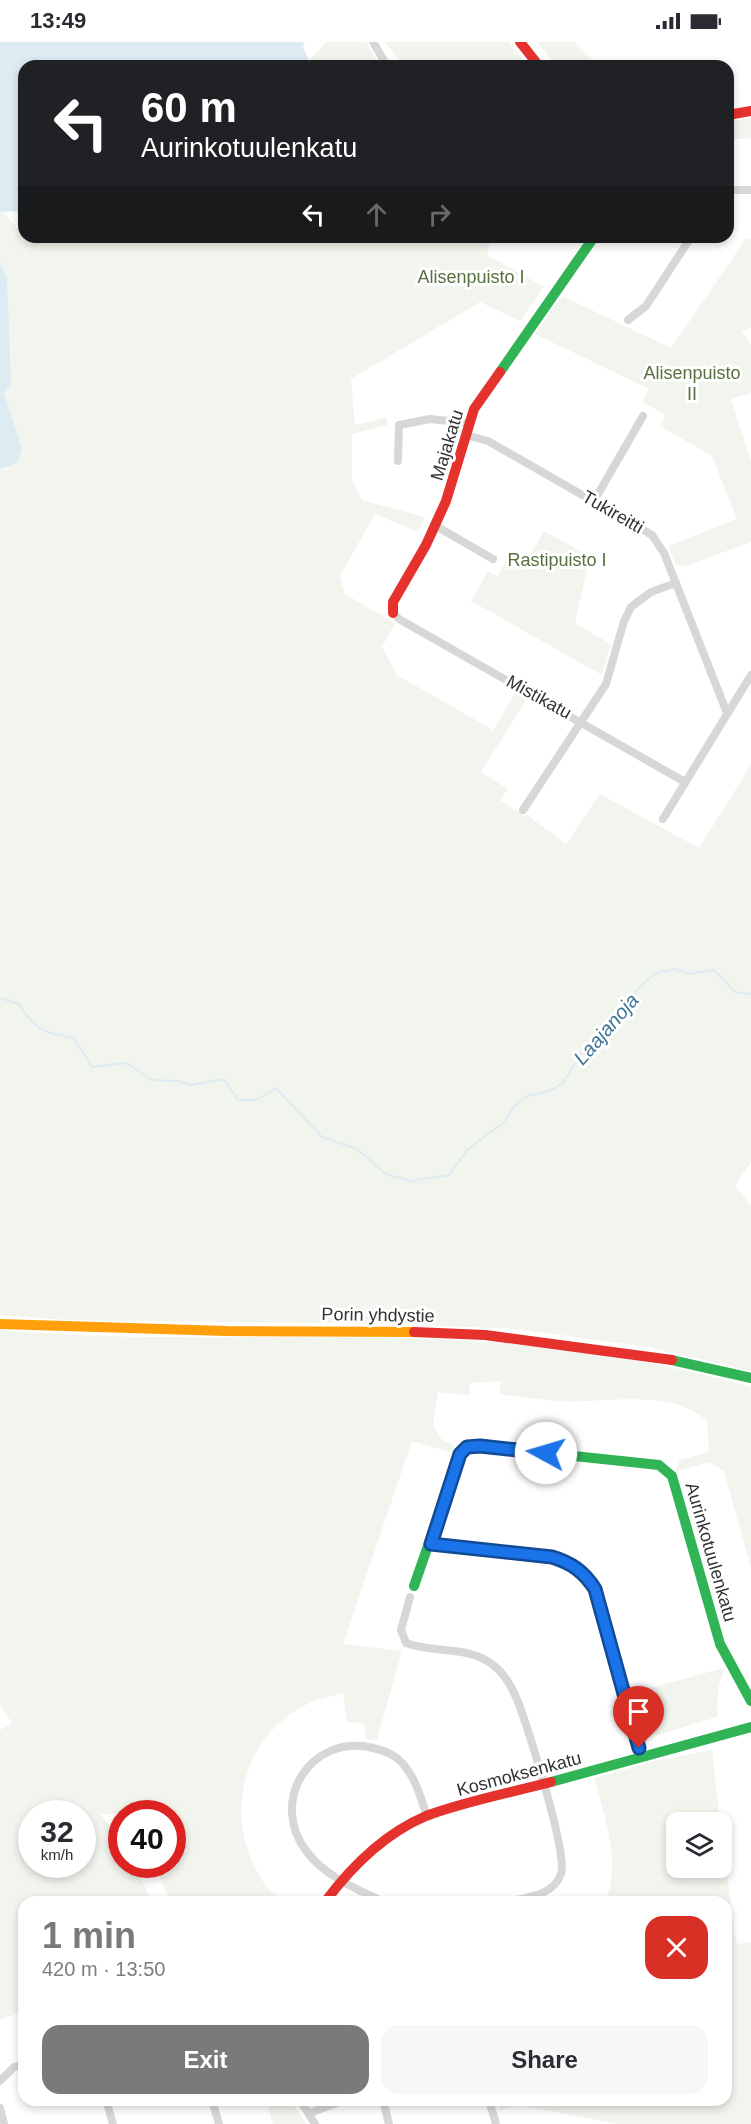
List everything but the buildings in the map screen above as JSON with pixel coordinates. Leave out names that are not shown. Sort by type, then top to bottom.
[{"type":"street","points":[[373,42],[384,60]]},
{"type":"street","points":[[520,42],[534,60]]},
{"type":"street","points":[[734,114],[751,111]]},
{"type":"street","points":[[734,190],[751,190]]},
{"type":"street","name":"Majakatu","points":[[393,613],[393,602],[436,526],[453,484],[468,423],[474,409],[590,243]]},
{"type":"street","points":[[628,320],[646,306],[687,243]]},
{"type":"street","points":[[594,501],[643,416]]},
{"type":"street","points":[[398,461],[399,425],[430,418],[468,423]]},
{"type":"street","name":"Tukireitti","points":[[466,435],[488,441],[652,535],[664,553],[727,713]]},
{"type":"street","points":[[436,526],[493,560]]},
{"type":"street","points":[[523,810],[606,684],[624,621],[631,607],[651,592],[676,583]]},
{"type":"street","name":"Mistikatu","points":[[393,613],[399,619],[582,721],[685,782]]},
{"type":"street","points":[[663,819],[751,675]]},
{"type":"street","name":"Porin yhdystie","points":[[0,1324],[226,1331],[355,1330],[485,1335],[659,1357],[751,1378]]},
{"type":"street","name":"Aurinkotuulenkatu","points":[[414,1586],[431,1544],[460,1454],[467,1447],[480,1446],[659,1465],[672,1476],[720,1644],[751,1701]]},
{"type":"street","points":[[431,1544],[552,1557],[568,1561],[588,1579],[595,1589],[641,1757]]},
{"type":"street","points":[[410,1597],[400,1630],[406,1643],[462,1651],[482,1658],[505,1677],[518,1702],[544,1784],[563,1864],[561,1874],[548,1891],[529,1896]]},
{"type":"street","name":"Kosmoksenkatu","points":[[329,1896],[339,1880],[353,1866],[382,1844],[428,1816],[751,1727]]},
{"type":"street","points":[[372,1896],[339,1880],[308,1853],[297,1836],[291,1814],[294,1791],[313,1761],[346,1745],[381,1750],[397,1758],[410,1773],[428,1816]]},
{"type":"street","points":[[0,2081],[18,2066]]},
{"type":"street","points":[[108,2106],[113,2124]]},
{"type":"street","points":[[214,2106],[219,2124]]},
{"type":"street","points":[[305,2106],[315,2124]]},
{"type":"street","points":[[310,2113],[328,2106]]},
{"type":"street","points":[[384,2106],[389,2124]]},
{"type":"street","points":[[491,2106],[496,2124]]},
{"type":"street","points":[[0,2108],[4,2124]]},
{"type":"green space","points":[[326,42],[366,42],[376,60],[310,60]]},
{"type":"green space","points":[[385,42],[509,42],[523,60],[399,60]]},
{"type":"green space","points":[[537,42],[575,42],[593,60],[552,60]]},
{"type":"green space","points":[[751,118],[751,138],[734,139],[734,121]]},
{"type":"green space","name":"Alisenpuisto I","points":[[0,212],[5,213],[18,230],[18,243],[490,243],[487,255],[544,287],[520,321],[480,302],[351,379],[355,425],[387,417],[387,425],[352,434],[352,480],[362,500],[425,517],[418,532],[375,514],[340,576],[345,594],[395,623],[382,647],[397,675],[493,730],[516,692],[527,699],[481,772],[508,789],[500,800],[525,816],[527,815],[566,844],[600,794],[699,848],[751,765],[751,1162],[735,1186],[751,1205],[751,1371],[648,1347],[517,1329],[391,1324],[66,1320],[0,1315],[0,469],[4,469],[22,449],[3,393],[7,278],[0,262]]},
{"type":"green space","name":"Alisenpuisto II","points":[[746,239],[751,239],[751,327],[742,332],[751,345],[751,393],[731,399],[751,462],[751,542],[686,566],[676,565],[668,546],[737,519],[712,456],[660,426],[666,415],[642,402],[649,389],[535,334],[562,296],[671,348]]},
{"type":"green space","name":"Rastipuisto I","points":[[544,531],[590,556],[575,623],[611,644],[602,675],[471,601],[488,571],[497,576],[507,559],[523,568]]},
{"type":"green space","points":[[0,1330],[102,1336],[358,1337],[495,1343],[625,1359],[751,1387],[751,1568],[724,1471],[709,1462],[675,1472],[680,1460],[709,1452],[707,1421],[692,1411],[674,1404],[636,1399],[559,1401],[499,1394],[501,1381],[470,1383],[469,1395],[438,1392],[433,1425],[442,1440],[454,1445],[453,1453],[412,1441],[343,1644],[402,1651],[377,1740],[366,1739],[364,1724],[347,1722],[343,1693],[318,1700],[304,1706],[282,1721],[265,1739],[252,1760],[244,1783],[241,1808],[243,1832],[250,1857],[264,1883],[278,1896],[168,1896],[160,1878],[186,1878],[186,1800],[108,1800],[108,1814],[100,1814],[108,1824],[108,1878],[141,1878],[149,1896],[18,1896],[18,2014],[0,2019],[0,1730],[12,1723],[0,1705]]},
{"type":"green space","points":[[724,1668],[718,1690],[717,1717],[651,1737],[643,1733],[636,1707],[650,1703],[646,1689]]},
{"type":"green space","points":[[712,1750],[719,1812],[666,1812],[666,1878],[728,1878],[730,1896],[606,1896],[612,1873],[612,1857],[607,1824],[594,1778],[655,1761]]},
{"type":"green space","points":[[732,1913],[736,1944],[751,1942],[751,2124],[617,2124],[524,2106],[732,2106]]},
{"type":"green space","points":[[268,2106],[294,2106],[307,2124],[273,2124]]},
{"type":"green space","points":[[500,2106],[515,2106],[500,2110]]},
{"type":"shaded area","points":[[0,42],[305,42],[303,46],[309,60],[18,60],[18,211],[0,212]]},
{"type":"shaded area","points":[[0,262],[7,278],[11,385],[4,393],[22,449],[17,463],[0,469]]},
{"type":"waterway","name":"Laajanoja","points":[[0,998],[19,1004],[30,1019],[42,1029],[56,1035],[74,1038],[92,1067],[127,1063],[151,1080],[178,1081],[190,1085],[224,1079],[238,1100],[256,1100],[276,1088],[322,1137],[357,1149],[386,1174],[410,1181],[449,1175],[467,1150],[503,1123],[517,1103],[527,1096],[549,1091],[562,1084],[587,1045],[646,981],[657,973],[675,969],[689,974],[714,970],[735,992],[751,994]]},
{"type":"traffic: fast","points":[[500,372],[590,243]]},
{"type":"traffic: fast","points":[[672,1360],[751,1378]]},
{"type":"traffic: fast","points":[[414,1586],[460,1454],[467,1447],[480,1446],[659,1465],[672,1476],[720,1644],[751,1701]]},
{"type":"traffic: fast","points":[[551,1782],[751,1727]]},
{"type":"traffic: slow","points":[[0,1324],[226,1331],[414,1332]]},
{"type":"traffic: jam","points":[[520,42],[534,60]]},
{"type":"traffic: jam","points":[[734,114],[751,111]]},
{"type":"traffic: jam","points":[[393,613],[393,602],[426,545],[446,501],[474,409],[500,372]]},
{"type":"traffic: jam","points":[[414,1332],[485,1335],[672,1360]]},
{"type":"traffic: jam","points":[[330,1896],[370,1852],[411,1823],[455,1806],[551,1782]]},
{"type":"route","points":[[546,1453],[480,1446],[467,1447],[460,1454],[431,1544],[552,1557],[568,1561],[579,1570],[595,1589],[639,1748]]}]
